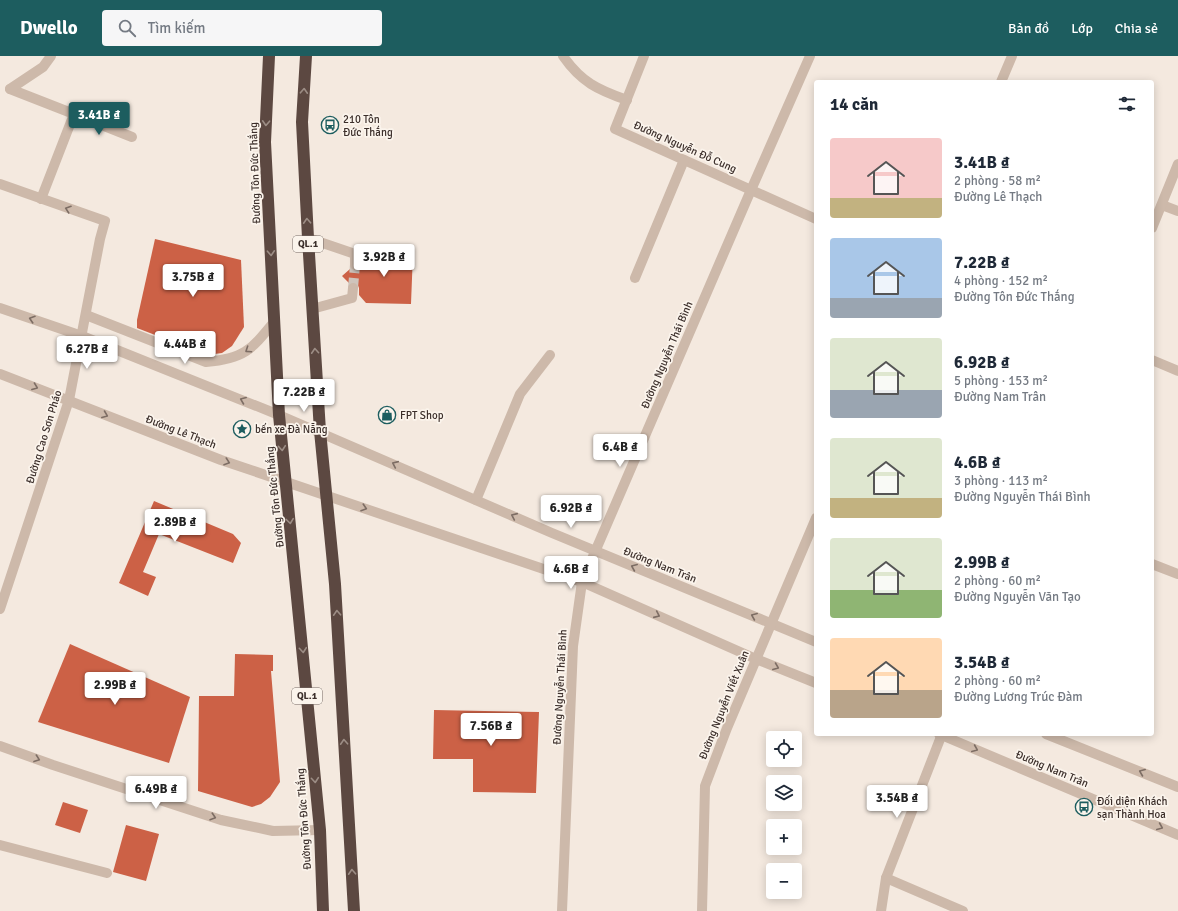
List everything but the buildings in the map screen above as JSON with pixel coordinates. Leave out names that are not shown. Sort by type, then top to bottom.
[{"type":"highway","name":"Đường Tôn Đức Thắng","points":[[269,56],[265,142],[279,414],[320,830],[323,911]]},
{"type":"highway","name":"QL.1","points":[[306,56],[302,122],[308,238],[320,431],[335,584],[354,911]]},
{"type":"street","points":[[51,56],[43,67],[10,88],[132,137]]},
{"type":"street","points":[[562,56],[568,64],[588,83],[603,92],[627,100]]},
{"type":"street","name":"Đường Nguyễn Đỗ Cung","points":[[644,56],[615,129],[814,218]]},
{"type":"street","name":"Đường Nguyễn Thái Bình","points":[[562,911],[573,646],[582,582],[810,56]]},
{"type":"street","points":[[1002,80],[1012,56]]},
{"type":"street","points":[[0,184],[41,199],[74,114]]},
{"type":"street","points":[[635,278],[684,160]]},
{"type":"street","points":[[1154,223],[1178,164]]},
{"type":"street","name":"Đường Cao Sơn Pháo","points":[[0,609],[69,400],[100,239],[105,221],[41,199]]},
{"type":"street","points":[[1162,205],[1178,211]]},
{"type":"street","points":[[308,238],[355,254],[354,265]]},
{"type":"street","points":[[312,309],[352,298],[353,288]]},
{"type":"street","points":[[0,308],[82,336],[279,414]]},
{"type":"street","points":[[86,315],[206,362],[223,361],[242,354],[254,346],[274,322]]},
{"type":"street","points":[[476,500],[520,394],[550,355]]},
{"type":"street","points":[[1154,361],[1178,371]]},
{"type":"street","name":"Đường Lê Thạch","points":[[0,374],[221,460],[327,496]]},
{"type":"street","name":"Đường Nam Trân","points":[[279,414],[596,551],[814,641]]},
{"type":"street","points":[[327,496],[582,582],[756,659],[814,682]]},
{"type":"street","name":"Đường Nguyễn Viết Xuân","points":[[702,911],[705,786],[756,659],[814,523]]},
{"type":"street","points":[[1154,565],[1178,574]]},
{"type":"street","points":[[881,911],[886,878],[940,736]]},
{"type":"street","name":"Đường Nam Trân","points":[[946,736],[1178,835]]},
{"type":"street","points":[[1051,736],[1178,787]]},
{"type":"street","points":[[0,746],[221,820],[273,831],[320,830]]},
{"type":"street","points":[[0,845],[107,873]]},
{"type":"street","points":[[886,878],[963,911]]},
{"type":"tunnel","points":[[353,288],[355,265]]},
{"type":"place","name":"210 Tôn Đức Thắng","points":[[330,125]]},
{"type":"place","name":"FPT Shop","points":[[387,415]]},
{"type":"place","name":"bến xe Đà Nẵng","points":[[242,429]]},
{"type":"place","name":"Đối diện Khách sạn Thành Hoa","points":[[1084,807]]}]
